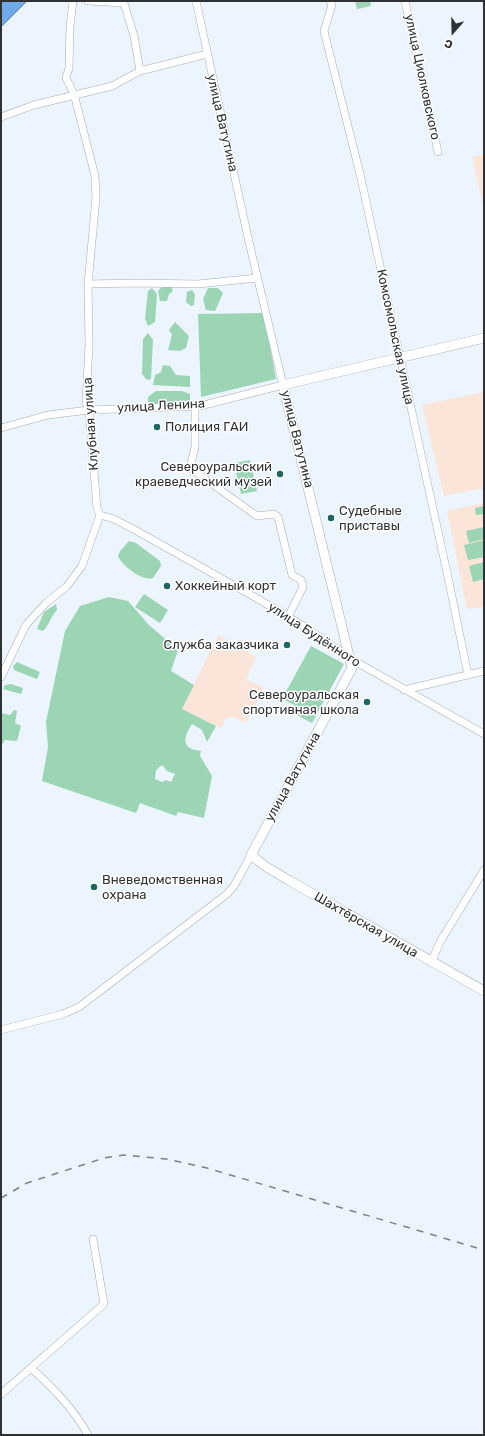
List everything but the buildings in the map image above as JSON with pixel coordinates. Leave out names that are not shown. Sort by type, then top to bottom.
[{"type":"main road","name":"улица Ленина","points":[[283,385],[484,338]]},
{"type":"main road","name":"улица Ватутина","points":[[251,855],[352,668],[283,385]]},
{"type":"main road","name":"Шахтёрская улица","points":[[251,855],[265,866],[431,963],[484,991]]},
{"type":"street","name":"Клубная улица","points":[[73,1],[70,26],[69,68],[66,78],[74,94],[95,176],[96,198],[88,284],[89,345],[86,402],[89,410],[97,508],[100,515]]},
{"type":"street","points":[[88,1],[122,2],[134,36],[140,71]]},
{"type":"street","name":"улица Ватутина","points":[[196,1],[257,278],[283,385]]},
{"type":"street","name":"Комсомольская улица","points":[[330,1],[332,5],[324,31],[360,174],[468,675]]},
{"type":"street","name":"улица Циолковского","points":[[405,1],[438,152]]},
{"type":"street","points":[[1,117],[34,105],[74,94],[112,86],[140,71],[207,54]]},
{"type":"street","points":[[88,284],[198,284],[257,278]]},
{"type":"street","name":"улица Ленина","points":[[1,428],[48,415],[89,410],[195,407],[283,385]]},
{"type":"street","points":[[195,407],[195,447],[190,468],[257,516],[274,514],[278,517],[292,575],[301,580],[303,587],[288,617]]},
{"type":"street","points":[[1,677],[26,625],[46,603],[67,586],[82,566],[100,515]]},
{"type":"street","name":"улица Будённого","points":[[100,515],[114,519],[135,530],[288,617],[404,690],[484,734]]},
{"type":"street","points":[[404,690],[484,672]]},
{"type":"street","points":[[1,1030],[63,1014],[79,1007],[227,894],[234,886],[251,855]]},
{"type":"street","points":[[431,963],[440,942],[484,870]]},
{"type":"street","points":[[1,1394],[104,1304],[93,1239]]},
{"type":"street","points":[[32,1368],[52,1387],[88,1435]]},
{"type":"shaded area","points":[[484,154],[484,209],[472,157]]},
{"type":"shaded area","points":[[484,392],[484,488],[444,496],[422,405]]},
{"type":"shaded area","points":[[484,503],[484,607],[467,609],[447,511]]},
{"type":"shaded area","points":[[218,635],[256,657],[246,680],[264,688],[246,723],[234,717],[226,718],[221,728],[182,709]]},
{"type":"green space","points":[[355,1],[370,1],[371,6],[357,9]]},
{"type":"green space","points":[[162,287],[171,287],[173,291],[169,294],[167,301],[160,301],[158,291]]},
{"type":"green space","points":[[152,288],[157,294],[155,322],[148,326],[145,319],[148,291]]},
{"type":"green space","points":[[208,288],[218,288],[223,293],[215,311],[206,310],[203,299]]},
{"type":"green space","points":[[192,290],[195,294],[194,305],[191,306],[186,302],[187,292]]},
{"type":"green space","points":[[264,313],[276,379],[201,397],[198,314]]},
{"type":"green space","points":[[175,322],[189,336],[186,348],[180,351],[168,350],[172,335],[169,330]]},
{"type":"green space","points":[[148,333],[153,340],[151,379],[147,380],[142,374],[143,339]]},
{"type":"green space","points":[[163,365],[170,366],[176,375],[190,376],[190,387],[153,385],[155,375],[161,372]]},
{"type":"green space","points":[[156,391],[182,391],[190,394],[190,401],[180,404],[148,404],[148,397]]},
{"type":"green space","points":[[250,460],[257,491],[241,494],[234,463]]},
{"type":"green space","points":[[484,506],[484,514],[476,515],[475,508]]},
{"type":"green space","points":[[484,527],[484,539],[469,543],[466,531]]},
{"type":"green space","points":[[484,540],[484,557],[468,560],[464,545]]},
{"type":"green space","points":[[129,541],[136,543],[160,561],[161,566],[153,578],[144,578],[138,575],[120,560],[118,556],[120,551]]},
{"type":"green space","points":[[484,562],[484,579],[473,582],[469,566]]},
{"type":"green space","points":[[144,594],[168,610],[160,623],[135,607]]},
{"type":"green space","points":[[109,597],[128,601],[149,625],[178,650],[171,671],[194,685],[182,709],[216,726],[207,742],[202,730],[192,724],[186,738],[187,745],[190,748],[201,751],[200,756],[212,776],[204,818],[178,812],[176,816],[140,803],[136,813],[42,781],[48,747],[46,722],[65,631],[80,606]],"holes":[[[162,765],[167,771],[175,774],[171,782],[166,780],[162,782],[155,779],[156,770]]]},
{"type":"green space","points":[[56,604],[57,610],[45,629],[43,631],[37,629],[44,612]]},
{"type":"green space","points":[[311,646],[344,664],[312,723],[291,712],[295,705],[282,699]]},
{"type":"green space","points":[[17,662],[40,672],[37,679],[14,670],[13,666]]},
{"type":"green space","points":[[11,684],[23,688],[21,694],[3,689],[5,685]]},
{"type":"green space","points":[[14,710],[17,711],[15,723],[21,726],[17,741],[5,740],[1,746],[1,713],[10,715]]},
{"type":"water","points":[[1,1],[27,1],[1,27]]},
{"type":"railway","points":[[1,1198],[27,1183],[104,1158],[124,1155],[166,1159],[207,1168],[484,1250]]},
{"type":"place","name":"Полиция ГАИ","points":[[157,427]]},
{"type":"place","name":"Североуральский краеведческий музей","points":[[280,474]]},
{"type":"place","name":"Судебные приставы","points":[[331,518]]},
{"type":"place","name":"Хоккейный корт","points":[[167,586]]},
{"type":"place","name":"Служба заказчика","points":[[287,645]]},
{"type":"place","name":"Североуральская спортивная школа","points":[[367,702]]},
{"type":"place","name":"Вневедомственная охрана","points":[[94,887]]}]
